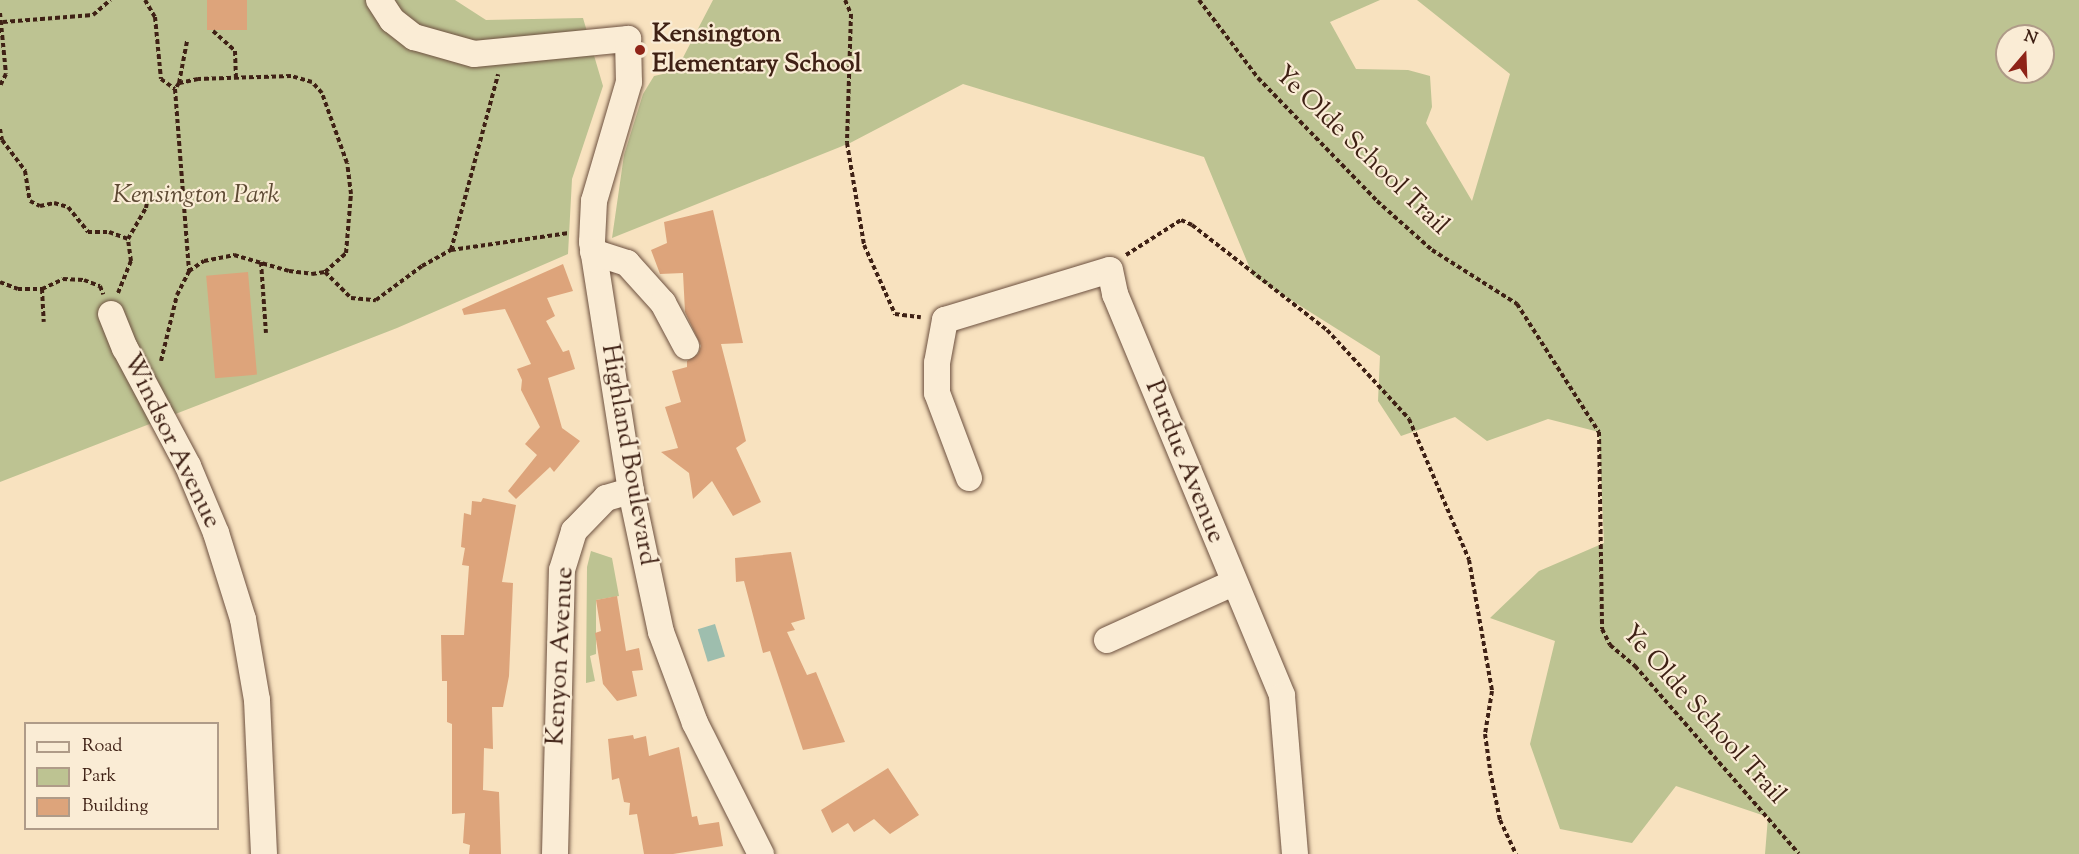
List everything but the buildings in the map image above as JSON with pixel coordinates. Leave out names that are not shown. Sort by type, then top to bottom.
[{"type":"street","name":"Highland Boulevard","points":[[379,0],[392,20],[414,37],[474,54],[628,39],[629,81],[594,201],[593,241],[631,491],[661,632],[695,723],[761,854]]},
{"type":"street","points":[[593,241],[627,263],[663,303],[686,346]]},
{"type":"street","points":[[969,478],[937,393],[937,363],[945,320],[1110,270]]},
{"type":"street","name":"Purdue Avenue","points":[[1110,270],[1115,294],[1233,583],[1282,696],[1295,820],[1295,854]]},
{"type":"street","name":"Windsor Avenue","points":[[111,314],[130,357],[188,466],[216,533],[243,620],[257,700],[264,854]]},
{"type":"street","name":"Kenyon Avenue","points":[[555,854],[562,570],[574,531],[606,498],[631,491]]},
{"type":"street","points":[[1107,640],[1233,583]]},
{"type":"street","name":"Purdue Avenue","points":[[1287,854],[1295,820]]},
{"type":"path","points":[[3,22],[93,15],[110,0]]},
{"type":"path","points":[[145,0],[155,17],[161,79],[175,89]]},
{"type":"path","points":[[845,0],[851,14],[847,143],[864,245],[895,314],[945,320]]},
{"type":"path","name":"Ye Olde School Trail","points":[[1199,0],[1258,78],[1377,201],[1432,250],[1517,304],[1599,432],[1602,629],[1610,645],[1635,666],[1799,854]]},
{"type":"path","points":[[0,14],[3,22],[6,74],[0,86]]},
{"type":"path","points":[[213,31],[235,51],[236,78]]},
{"type":"path","points":[[187,41],[179,83],[175,89],[189,271]]},
{"type":"path","points":[[161,362],[177,295],[189,271],[204,261],[234,255],[289,272],[325,272],[346,253],[351,229],[351,194],[340,135],[322,93],[312,82],[291,76],[179,83]]},
{"type":"path","points":[[451,250],[495,84]]},
{"type":"path","points":[[0,129],[2,140],[25,171],[30,201],[40,206],[54,203],[68,207],[88,232],[109,232],[128,239]]},
{"type":"path","points":[[111,314],[131,261],[128,239],[146,208],[148,195],[183,191]]},
{"type":"path","points":[[1110,270],[1134,248],[1181,220],[1192,225],[1327,330],[1408,419],[1469,560],[1492,691],[1485,734],[1490,771],[1500,820],[1516,854]]},
{"type":"path","points":[[325,272],[351,298],[376,300],[422,266],[451,250],[593,241]]},
{"type":"path","points":[[261,262],[266,333]]},
{"type":"path","points":[[0,282],[18,289],[42,289],[63,279],[84,280],[100,286],[111,314]]},
{"type":"path","points":[[42,289],[44,322]]},
{"type":"green space","name":"Kensington Park","points":[[0,0],[455,0],[486,20],[583,18],[603,86],[572,179],[568,254],[397,328],[0,482]]},
{"type":"green space","points":[[713,0],[1380,0],[1330,22],[1356,69],[1408,70],[1430,76],[1432,107],[1426,123],[1472,201],[1510,74],[1417,0],[2079,0],[2079,854],[1765,854],[1768,817],[1676,786],[1632,843],[1560,829],[1530,744],[1555,641],[1490,618],[1539,571],[1604,543],[1599,432],[1548,419],[1487,441],[1455,417],[1401,436],[1378,401],[1380,356],[1253,276],[1204,157],[963,84],[850,143],[612,238],[624,155],[643,94],[654,76],[676,71]]},
{"type":"green space","points":[[591,551],[612,558],[619,596],[596,600],[596,654],[590,656],[595,681],[586,683],[587,567]]},
{"type":"shaded area","points":[[715,624],[725,657],[708,662],[698,629]]},
{"type":"place","name":"Kensington Elementary School","points":[[640,50]]}]
